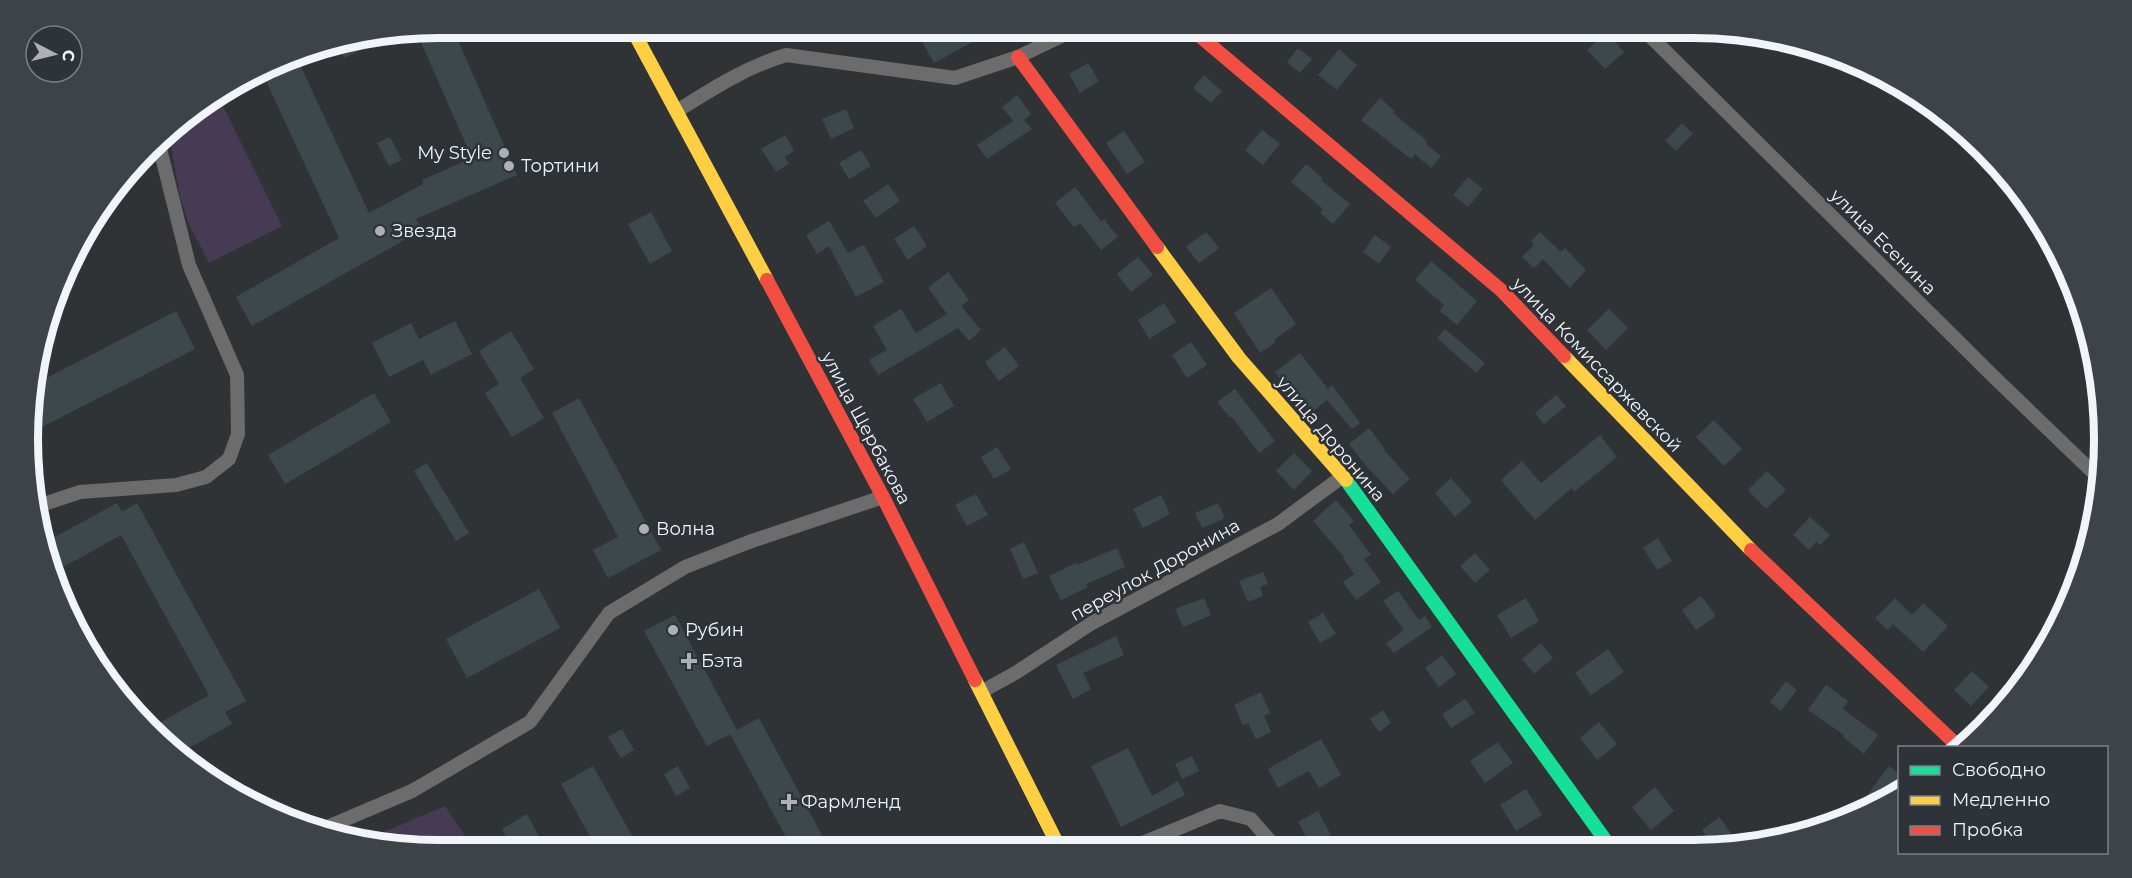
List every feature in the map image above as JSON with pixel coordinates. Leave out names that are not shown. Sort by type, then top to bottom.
[{"type":"street","name":"улица Щербакова","points":[[637,38],[883,497],[1055,840]]},
{"type":"street","points":[[677,111],[723,82],[764,62],[786,55],[955,78],[1018,57],[1057,38]]},
{"type":"street","name":"улица Комиссаржевской","points":[[1202,38],[1501,290],[1767,567],[1956,743]]},
{"type":"street","name":"улица Есенина","points":[[1652,38],[1987,371],[2093,473]]},
{"type":"street","name":"улица Доронина","points":[[1018,57],[1239,357],[1343,476],[1605,840]]},
{"type":"street","points":[[43,504],[80,492],[176,485],[206,477],[229,459],[238,434],[237,375],[189,265],[160,150]]},
{"type":"street","name":"переулок Доронина","points":[[981,692],[1017,672],[1092,623],[1278,524],[1343,476]]},
{"type":"street","points":[[330,826],[412,790],[530,723],[609,613],[685,567],[749,542],[883,497]]},
{"type":"street","points":[[1150,840],[1220,811],[1251,819],[1269,840]]},
{"type":"shaded area","points":[[221,102],[282,226],[209,263],[188,222],[180,197],[170,141]]},
{"type":"shaded area","points":[[445,806],[468,840],[413,840],[385,837],[382,833]]},
{"type":"building","points":[[419,38],[457,38],[517,175],[416,219],[422,230],[252,326],[236,297],[339,238],[264,77],[299,63],[369,213],[423,184],[422,180],[472,158]]},
{"type":"building","points":[[920,38],[980,38],[934,63]]},
{"type":"building","points":[[1600,38],[1611,38],[1624,52],[1605,69],[1587,50]]},
{"type":"building","points":[[377,43],[344,58],[340,50]]},
{"type":"building","points":[[1298,48],[1312,59],[1300,73],[1287,62]]},
{"type":"building","points":[[1339,49],[1357,65],[1337,90],[1318,75]]},
{"type":"building","points":[[1088,63],[1099,81],[1080,93],[1069,74]]},
{"type":"building","points":[[1204,75],[1222,91],[1211,103],[1193,88]]},
{"type":"building","points":[[1017,95],[1031,114],[1024,120],[1032,129],[987,159],[977,145],[1013,121],[1002,107]]},
{"type":"building","points":[[1380,98],[1395,111],[1393,113],[1427,141],[1426,144],[1441,156],[1431,168],[1415,154],[1411,159],[1361,120]]},
{"type":"building","points":[[846,109],[854,128],[831,139],[822,119]]},
{"type":"building","points":[[1682,123],[1693,134],[1676,151],[1665,141]]},
{"type":"building","points":[[1262,130],[1280,144],[1263,165],[1245,150]]},
{"type":"building","points":[[1124,131],[1145,162],[1127,174],[1106,143]]},
{"type":"building","points":[[785,135],[794,151],[785,157],[789,164],[776,172],[761,149]]},
{"type":"building","points":[[390,137],[402,160],[389,166],[377,143]]},
{"type":"building","points":[[861,150],[871,166],[849,179],[839,163]]},
{"type":"building","points":[[1306,164],[1350,204],[1333,224],[1320,213],[1323,209],[1291,182]]},
{"type":"building","points":[[1468,177],[1483,189],[1468,207],[1453,195]]},
{"type":"building","points":[[888,184],[900,201],[876,218],[863,201]]},
{"type":"building","points":[[1075,187],[1101,221],[1104,219],[1118,237],[1101,250],[1080,223],[1074,227],[1055,203]]},
{"type":"building","points":[[651,212],[672,251],[650,264],[628,224]]},
{"type":"building","points":[[829,221],[848,253],[864,245],[884,282],[856,297],[829,246],[817,254],[806,235]]},
{"type":"building","points":[[914,226],[927,246],[908,260],[894,239]]},
{"type":"building","points":[[1206,232],[1219,248],[1199,263],[1186,247]]},
{"type":"building","points":[[1540,232],[1561,252],[1565,248],[1586,270],[1570,288],[1543,259],[1534,268],[1522,257],[1534,245],[1531,241]]},
{"type":"building","points":[[1375,235],[1391,247],[1379,264],[1363,252]]},
{"type":"building","points":[[1138,257],[1153,275],[1131,292],[1117,274]]},
{"type":"building","points":[[1431,261],[1477,301],[1457,325],[1440,311],[1444,305],[1415,280]]},
{"type":"building","points":[[948,272],[969,300],[961,306],[981,330],[969,341],[958,328],[878,375],[869,360],[887,350],[873,326],[901,309],[916,333],[947,314],[928,288]]},
{"type":"building","points":[[1271,288],[1296,324],[1260,353],[1234,313]]},
{"type":"building","points":[[1164,303],[1176,322],[1149,339],[1138,320]]},
{"type":"building","points":[[1609,309],[1628,328],[1606,350],[1587,330]]},
{"type":"building","points":[[176,311],[195,349],[38,429],[42,380]]},
{"type":"building","points":[[455,321],[472,354],[431,375],[423,360],[389,377],[372,343],[411,323],[419,339]]},
{"type":"building","points":[[1445,329],[1485,363],[1476,373],[1437,338]]},
{"type":"building","points":[[511,331],[534,369],[520,378],[544,418],[512,437],[485,393],[499,384],[479,351]]},
{"type":"building","points":[[1191,342],[1207,365],[1187,378],[1172,355]]},
{"type":"building","points":[[1005,347],[1019,366],[999,381],[985,362]]},
{"type":"building","points":[[1300,353],[1328,389],[1332,385],[1360,423],[1352,429],[1327,400],[1311,413],[1292,388],[1289,391],[1275,372]]},
{"type":"building","points":[[941,383],[954,406],[927,422],[913,399]]},
{"type":"building","points":[[1235,389],[1275,441],[1259,453],[1232,417],[1230,418],[1217,402]]},
{"type":"building","points":[[374,393],[391,422],[285,484],[268,455]]},
{"type":"building","points":[[1556,395],[1566,406],[1544,424],[1535,413]]},
{"type":"building","points":[[579,398],[661,550],[608,578],[593,550],[618,537],[552,413]]},
{"type":"building","points":[[1714,420],[1742,449],[1724,466],[1696,437]]},
{"type":"building","points":[[1369,428],[1384,450],[1410,479],[1393,494],[1365,465],[1349,444]]},
{"type":"building","points":[[1600,435],[1617,457],[1574,492],[1572,488],[1535,520],[1501,480],[1522,461],[1541,483]]},
{"type":"building","points":[[997,447],[1011,469],[994,479],[981,457]]},
{"type":"building","points":[[1294,453],[1312,471],[1294,490],[1276,471]]},
{"type":"building","points":[[427,463],[469,533],[456,541],[414,471]]},
{"type":"building","points":[[1767,471],[1786,490],[1766,509],[1748,490]]},
{"type":"building","points":[[1451,478],[1472,502],[1455,517],[1435,493]]},
{"type":"building","points":[[976,494],[988,515],[967,526],[955,505]]},
{"type":"building","points":[[1161,495],[1170,514],[1143,528],[1133,509]]},
{"type":"building","points":[[1336,500],[1354,521],[1349,525],[1371,555],[1364,559],[1381,582],[1356,600],[1343,582],[1354,574],[1344,557],[1313,521]]},
{"type":"building","points":[[117,503],[122,512],[137,503],[246,701],[225,712],[232,724],[185,750],[157,724],[209,695],[121,535],[59,569],[50,540]]},
{"type":"building","points":[[1218,503],[1225,518],[1202,528],[1195,513]]},
{"type":"building","points":[[1810,517],[1830,535],[1820,545],[1816,542],[1809,550],[1793,535]]},
{"type":"building","points":[[1658,538],[1672,561],[1657,570],[1643,548]]},
{"type":"building","points":[[1024,542],[1038,573],[1023,579],[1010,549]]},
{"type":"building","points":[[1117,548],[1125,567],[1086,584],[1088,587],[1061,600],[1049,576]]},
{"type":"building","points":[[1475,553],[1490,570],[1475,583],[1460,566]]},
{"type":"building","points":[[1263,572],[1268,584],[1260,587],[1263,596],[1248,602],[1239,581]]},
{"type":"building","points":[[539,589],[560,628],[467,678],[446,639]]},
{"type":"building","points":[[1398,591],[1419,620],[1425,616],[1432,627],[1394,653],[1386,643],[1404,630],[1383,601]]},
{"type":"building","points":[[1701,596],[1716,616],[1696,630],[1682,610]]},
{"type":"building","points":[[1204,598],[1211,615],[1183,627],[1175,609]]},
{"type":"building","points":[[1526,598],[1539,621],[1511,638],[1497,615]]},
{"type":"building","points":[[1895,598],[1912,615],[1923,603],[1948,626],[1923,652],[1893,624],[1888,630],[1875,618]]},
{"type":"building","points":[[1323,613],[1336,634],[1320,643],[1308,622]]},
{"type":"building","points":[[675,615],[737,730],[759,718],[825,840],[788,840],[730,734],[707,746],[644,631]]},
{"type":"building","points":[[1116,636],[1124,655],[1083,673],[1091,689],[1073,699],[1056,665]]},
{"type":"building","points":[[1541,643],[1553,658],[1534,674],[1522,659]]},
{"type":"building","points":[[1608,649],[1624,672],[1591,695],[1575,673]]},
{"type":"building","points":[[1442,655],[1456,674],[1439,687],[1425,668]]},
{"type":"building","points":[[1972,671],[1989,687],[1971,706],[1954,690]]},
{"type":"building","points":[[1786,681],[1797,690],[1781,711],[1770,702]]},
{"type":"building","points":[[1826,685],[1848,701],[1843,709],[1878,735],[1864,754],[1843,737],[1844,735],[1808,710]]},
{"type":"building","points":[[1261,692],[1270,713],[1264,716],[1271,732],[1256,739],[1248,723],[1243,725],[1234,705]]},
{"type":"building","points":[[1465,699],[1475,713],[1451,728],[1442,714]]},
{"type":"building","points":[[1383,710],[1391,723],[1379,732],[1370,719]]},
{"type":"building","points":[[1599,722],[1617,744],[1597,760],[1580,738]]},
{"type":"building","points":[[622,729],[634,750],[621,758],[608,737]]},
{"type":"building","points":[[1321,739],[1341,775],[1319,788],[1309,771],[1278,788],[1268,769]]},
{"type":"building","points":[[1498,742],[1513,763],[1485,783],[1470,761]]},
{"type":"building","points":[[1128,748],[1152,796],[1178,781],[1185,795],[1121,827],[1091,766]]},
{"type":"building","points":[[1192,756],[1199,771],[1182,779],[1175,764]]},
{"type":"building","points":[[593,766],[634,840],[592,840],[561,784]]},
{"type":"building","points":[[678,766],[690,788],[676,796],[664,774]]},
{"type":"building","points":[[1889,766],[1898,773],[1898,784],[1868,800],[1865,798]]},
{"type":"building","points":[[1655,787],[1674,811],[1651,830],[1632,807]]},
{"type":"building","points":[[1526,789],[1542,815],[1516,831],[1500,805]]},
{"type":"building","points":[[1318,811],[1331,835],[1322,840],[1308,840],[1298,822]]},
{"type":"building","points":[[527,814],[541,840],[508,840],[502,829]]},
{"type":"building","points":[[1719,817],[1735,838],[1709,840],[1702,830]]},
{"type":"traffic: fast","points":[[1346,480],[1605,840]]},
{"type":"traffic: slow","points":[[637,38],[767,280]]},
{"type":"traffic: slow","points":[[1157,247],[1239,358],[1346,480]]},
{"type":"traffic: slow","points":[[1564,356],[1751,550]]},
{"type":"traffic: slow","points":[[975,680],[1055,840]]},
{"type":"traffic: jam","points":[[1202,38],[1501,290],[1564,356]]},
{"type":"traffic: jam","points":[[1018,57],[1157,247]]},
{"type":"traffic: jam","points":[[767,280],[883,497],[975,680]]},
{"type":"traffic: jam","points":[[1751,550],[1955,743]]},
{"type":"place","name":"My Style","points":[[504,153]]},
{"type":"place","name":"Тортини","points":[[509,166]]},
{"type":"place","name":"Звезда","points":[[380,231]]},
{"type":"place","name":"Волна","points":[[644,529]]},
{"type":"place","name":"Рубин","points":[[673,630]]},
{"type":"place","name":"Бэта","points":[[689,661]]},
{"type":"place","name":"Фармленд","points":[[789,802]]}]
